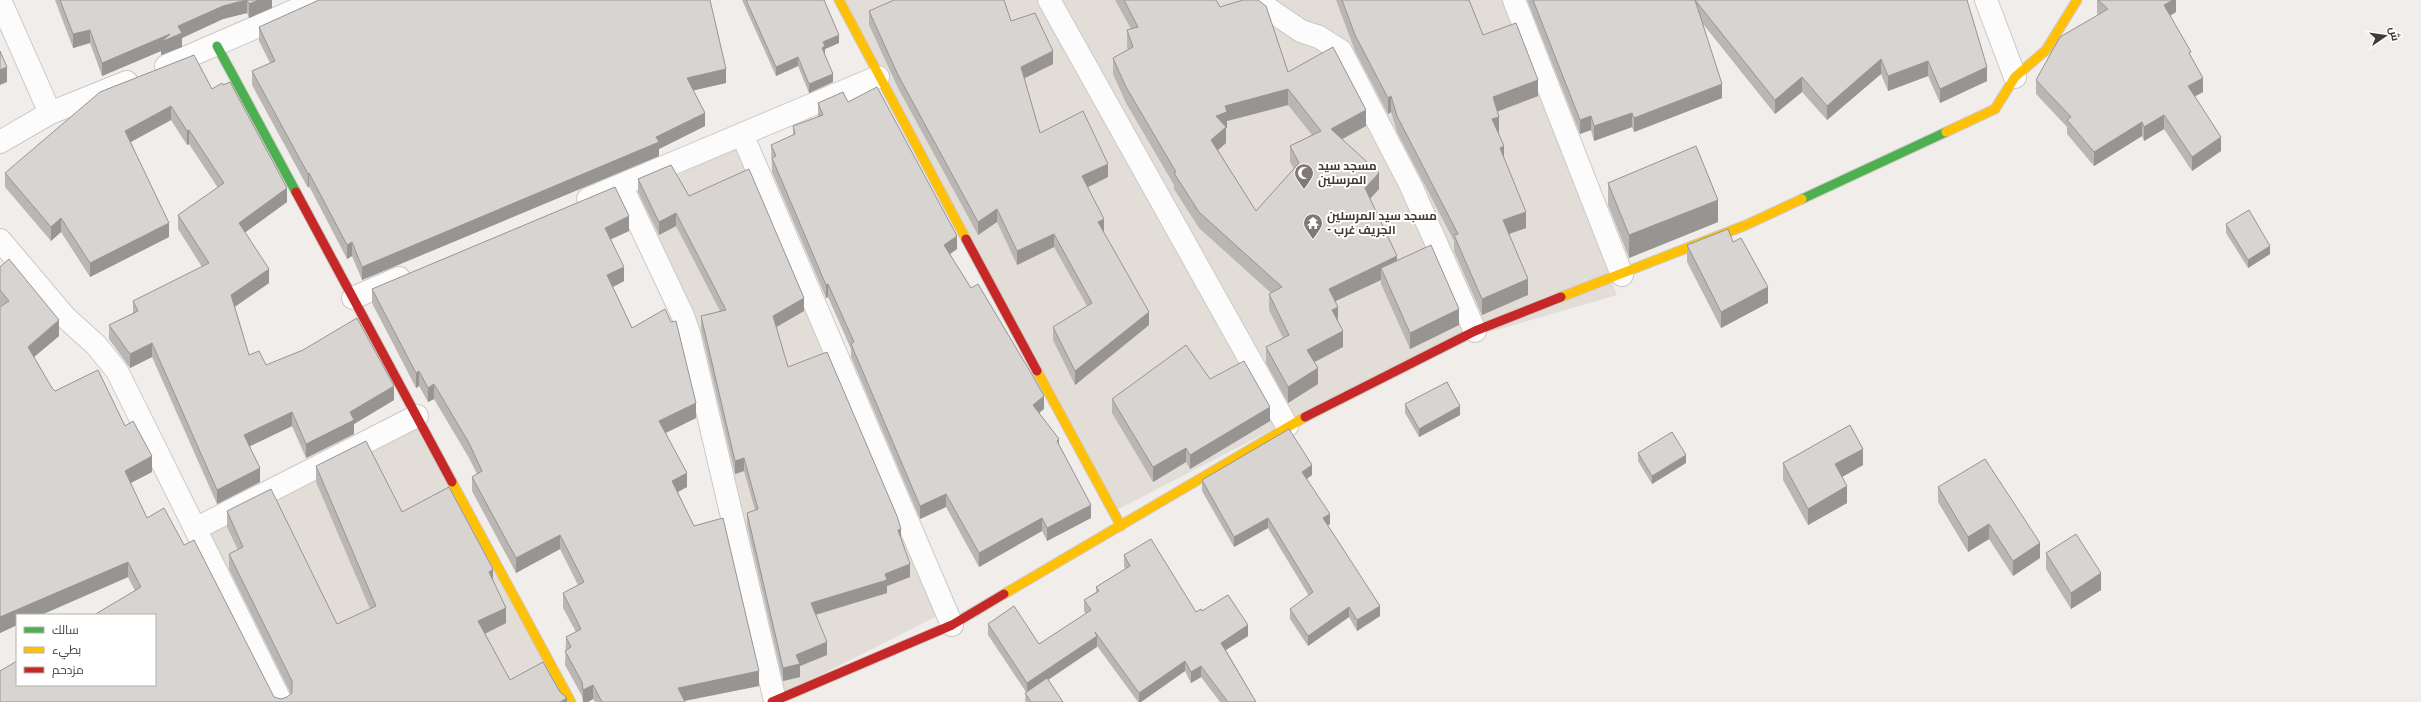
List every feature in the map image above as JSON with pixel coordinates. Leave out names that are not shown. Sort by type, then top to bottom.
[{"type":"street","points":[[0,0],[50,113]]},
{"type":"street","points":[[0,142],[50,113],[217,46],[290,5],[319,0]]},
{"type":"street","points":[[839,0],[878,77],[1121,526]]},
{"type":"street","points":[[1049,0],[1287,426]]},
{"type":"street","points":[[1261,0],[1264,6],[1302,31],[1319,37],[1341,51],[1411,186],[1475,331]]},
{"type":"street","points":[[1514,0],[1622,275]]},
{"type":"street","points":[[1986,0],[2015,77]]},
{"type":"street","points":[[621,186],[683,316],[689,334],[773,701],[952,625],[1287,426],[1475,331],[1622,275],[1746,225],[1995,109],[2015,77],[2046,50],[2077,0]]},
{"type":"street","points":[[217,46],[571,702]]},
{"type":"street","points":[[570,207],[878,77]]},
{"type":"street","points":[[742,134],[952,625]]},
{"type":"street","points":[[0,240],[66,318],[96,345],[117,371],[281,702]]},
{"type":"street","points":[[353,298],[418,271]]},
{"type":"street","points":[[195,529],[417,416]]},
{"type":"shaded area","points":[[845,0],[1508,0],[1617,295],[1479,335],[1308,411],[1111,513]]},
{"type":"shaded area","points":[[748,137],[945,612],[777,697],[686,323],[630,201]]},
{"type":"shaded area","points":[[414,413],[573,702],[285,702],[192,523]]},
{"type":"building","points":[[60,0],[246,0],[223,6],[178,26],[182,33],[161,42],[170,34],[102,63],[90,30],[73,34]]},
{"type":"building","points":[[247,0],[259,0],[249,4]]},
{"type":"building","points":[[319,0],[710,0],[726,69],[687,78],[705,113],[656,137],[659,142],[362,267],[352,242],[347,245],[252,71],[275,61],[259,27]]},
{"type":"building","points":[[746,0],[824,0],[839,35],[823,42],[825,46],[822,48],[833,74],[809,84],[798,57],[776,67]]},
{"type":"building","points":[[894,0],[1004,0],[1011,21],[1035,13],[1053,51],[1021,67],[1040,133],[1083,111],[1108,164],[1082,176],[1104,219],[1098,222],[1149,312],[1075,371],[1053,327],[1092,303],[1054,234],[1017,251],[997,209],[978,222],[898,75],[869,11]]},
{"type":"building","points":[[1124,0],[1216,0],[1220,7],[1243,0],[1258,0],[1266,6],[1288,72],[1333,47],[1366,110],[1331,129],[1379,173],[1365,188],[1397,256],[1329,289],[1338,307],[1332,310],[1343,331],[1307,350],[1318,368],[1288,387],[1266,347],[1289,335],[1269,294],[1282,287],[1199,212],[1174,173],[1176,172],[1126,87],[1113,58],[1133,47],[1127,30],[1138,27]],"holes":[[[1288,89],[1321,131],[1290,146],[1299,163],[1256,211],[1211,140],[1226,127],[1216,116],[1227,112],[1225,106]]]},
{"type":"building","points":[[1342,0],[1469,0],[1483,35],[1516,23],[1538,80],[1493,97],[1499,117],[1492,119],[1504,146],[1500,148],[1526,212],[1503,220],[1528,279],[1482,299],[1454,235],[1458,234],[1397,116],[1391,96],[1388,98],[1355,35]]},
{"type":"building","points":[[1533,0],[1695,0],[1722,84],[1634,118],[1632,113],[1594,126],[1591,116],[1580,120]]},
{"type":"building","points":[[1695,0],[1967,0],[1987,67],[1940,89],[1928,61],[1888,76],[1881,59],[1827,106],[1802,77],[1775,100]]},
{"type":"building","points":[[2098,0],[2173,0],[2164,5],[2191,52],[2189,53],[2203,78],[2188,86],[2221,137],[2192,157],[2164,115],[2144,127],[2142,122],[2094,152],[2067,120],[2071,117],[2036,80],[2060,37],[2108,9]]},
{"type":"building","points":[[0,51],[7,67],[0,70]]},
{"type":"building","points":[[194,55],[212,89],[222,83],[223,85],[230,82],[287,188],[239,223],[269,269],[231,295],[249,355],[259,351],[266,365],[303,350],[357,318],[394,386],[350,412],[354,420],[306,444],[292,412],[244,435],[260,468],[217,490],[152,343],[130,354],[109,325],[138,311],[133,301],[209,263],[178,215],[224,183],[189,130],[187,131],[171,106],[125,131],[169,223],[90,263],[61,218],[51,227],[5,173],[100,92]]},
{"type":"building","points":[[877,87],[957,236],[944,245],[971,288],[978,284],[1034,378],[1044,396],[1033,405],[1059,439],[1057,441],[1091,505],[1047,528],[1042,518],[979,553],[946,494],[920,506],[851,344],[854,342],[828,284],[826,285],[772,158],[776,156],[771,145],[795,134],[793,126],[823,115],[818,103],[843,92],[848,102]]},
{"type":"building","points":[[1696,146],[1718,200],[1629,235],[1608,183]]},
{"type":"building","points":[[671,165],[689,196],[749,169],[804,298],[773,316],[788,367],[827,352],[897,516],[901,529],[898,530],[910,564],[885,574],[887,580],[811,603],[827,642],[796,655],[800,664],[783,668],[747,513],[758,509],[744,458],[735,461],[701,316],[726,310],[676,213],[659,222],[638,179]]},
{"type":"building","points":[[615,187],[629,216],[605,228],[624,267],[607,275],[632,328],[665,309],[671,322],[676,321],[696,403],[659,421],[687,473],[672,481],[694,526],[723,518],[759,671],[678,688],[685,702],[602,702],[593,685],[583,690],[582,682],[565,651],[571,647],[566,637],[581,629],[563,593],[584,582],[560,535],[516,558],[472,477],[482,471],[469,443],[434,384],[428,388],[419,371],[416,373],[372,289]]},
{"type":"building","points":[[2249,210],[2270,246],[2248,260],[2226,224]]},
{"type":"building","points":[[1728,229],[1733,242],[1741,238],[1768,287],[1721,312],[1687,245]]},
{"type":"building","points":[[1431,245],[1459,309],[1410,333],[1381,268]]},
{"type":"building","points":[[9,259],[59,320],[28,347],[52,388],[55,391],[98,370],[125,426],[133,421],[152,456],[125,471],[147,518],[164,508],[184,545],[194,540],[274,697],[281,699],[292,693],[292,681],[229,554],[243,547],[227,511],[271,489],[337,624],[376,606],[316,466],[366,441],[402,512],[449,487],[493,569],[489,572],[506,608],[478,621],[510,680],[543,662],[560,692],[567,698],[560,702],[0,702],[0,671],[16,662],[16,686],[156,686],[156,614],[96,614],[141,587],[128,562],[0,617],[0,307],[9,301],[0,290],[0,267]]},
{"type":"building","points":[[1186,345],[1210,379],[1244,361],[1270,407],[1190,455],[1186,448],[1153,467],[1112,399]]},
{"type":"building","points":[[1447,382],[1460,406],[1419,429],[1405,404]]},
{"type":"building","points":[[1850,425],[1863,449],[1835,464],[1847,486],[1808,509],[1783,463]]},
{"type":"building","points":[[1289,429],[1312,465],[1302,472],[1330,514],[1323,518],[1380,606],[1357,620],[1349,607],[1308,636],[1290,609],[1313,592],[1268,518],[1234,537],[1202,480]]},
{"type":"building","points":[[1672,432],[1686,455],[1652,476],[1638,453]]},
{"type":"building","points":[[1985,459],[2040,543],[2013,561],[1989,524],[1968,537],[1938,487]]},
{"type":"building","points":[[2076,534],[2101,573],[2071,593],[2046,553]]},
{"type":"building","points":[[1151,539],[1196,612],[1201,609],[1202,611],[1228,595],[1248,625],[1221,643],[1256,702],[1228,702],[1201,666],[1191,672],[1185,661],[1139,693],[1095,632],[1097,636],[1027,683],[988,624],[1014,606],[1039,644],[1091,610],[1084,600],[1099,591],[1096,587],[1130,566],[1124,555]]},
{"type":"building","points":[[1047,678],[1063,702],[1031,702],[1025,693]]},
{"type":"traffic: fast","points":[[217,46],[296,192]]},
{"type":"traffic: fast","points":[[1802,199],[1946,132]]},
{"type":"traffic: slow","points":[[839,0],[966,239]]},
{"type":"traffic: slow","points":[[1946,132],[1995,109],[2015,77],[2046,50],[2077,0]]},
{"type":"traffic: slow","points":[[1561,297],[1746,225],[1802,199]]},
{"type":"traffic: slow","points":[[1037,371],[1121,526]]},
{"type":"traffic: slow","points":[[1004,594],[1305,417]]},
{"type":"traffic: slow","points":[[452,482],[571,702]]},
{"type":"traffic: jam","points":[[296,192],[452,482]]},
{"type":"traffic: jam","points":[[966,239],[1037,371]]},
{"type":"traffic: jam","points":[[1305,417],[1475,331],[1561,297]]},
{"type":"traffic: jam","points":[[772,702],[952,625],[1004,594]]},
{"type":"place","name":"مسجد سيد المرسلين","points":[[1304,190]]},
{"type":"place","name":"مسجد سيد المرسلين - الجريف غرب","points":[[1313,240]]}]
